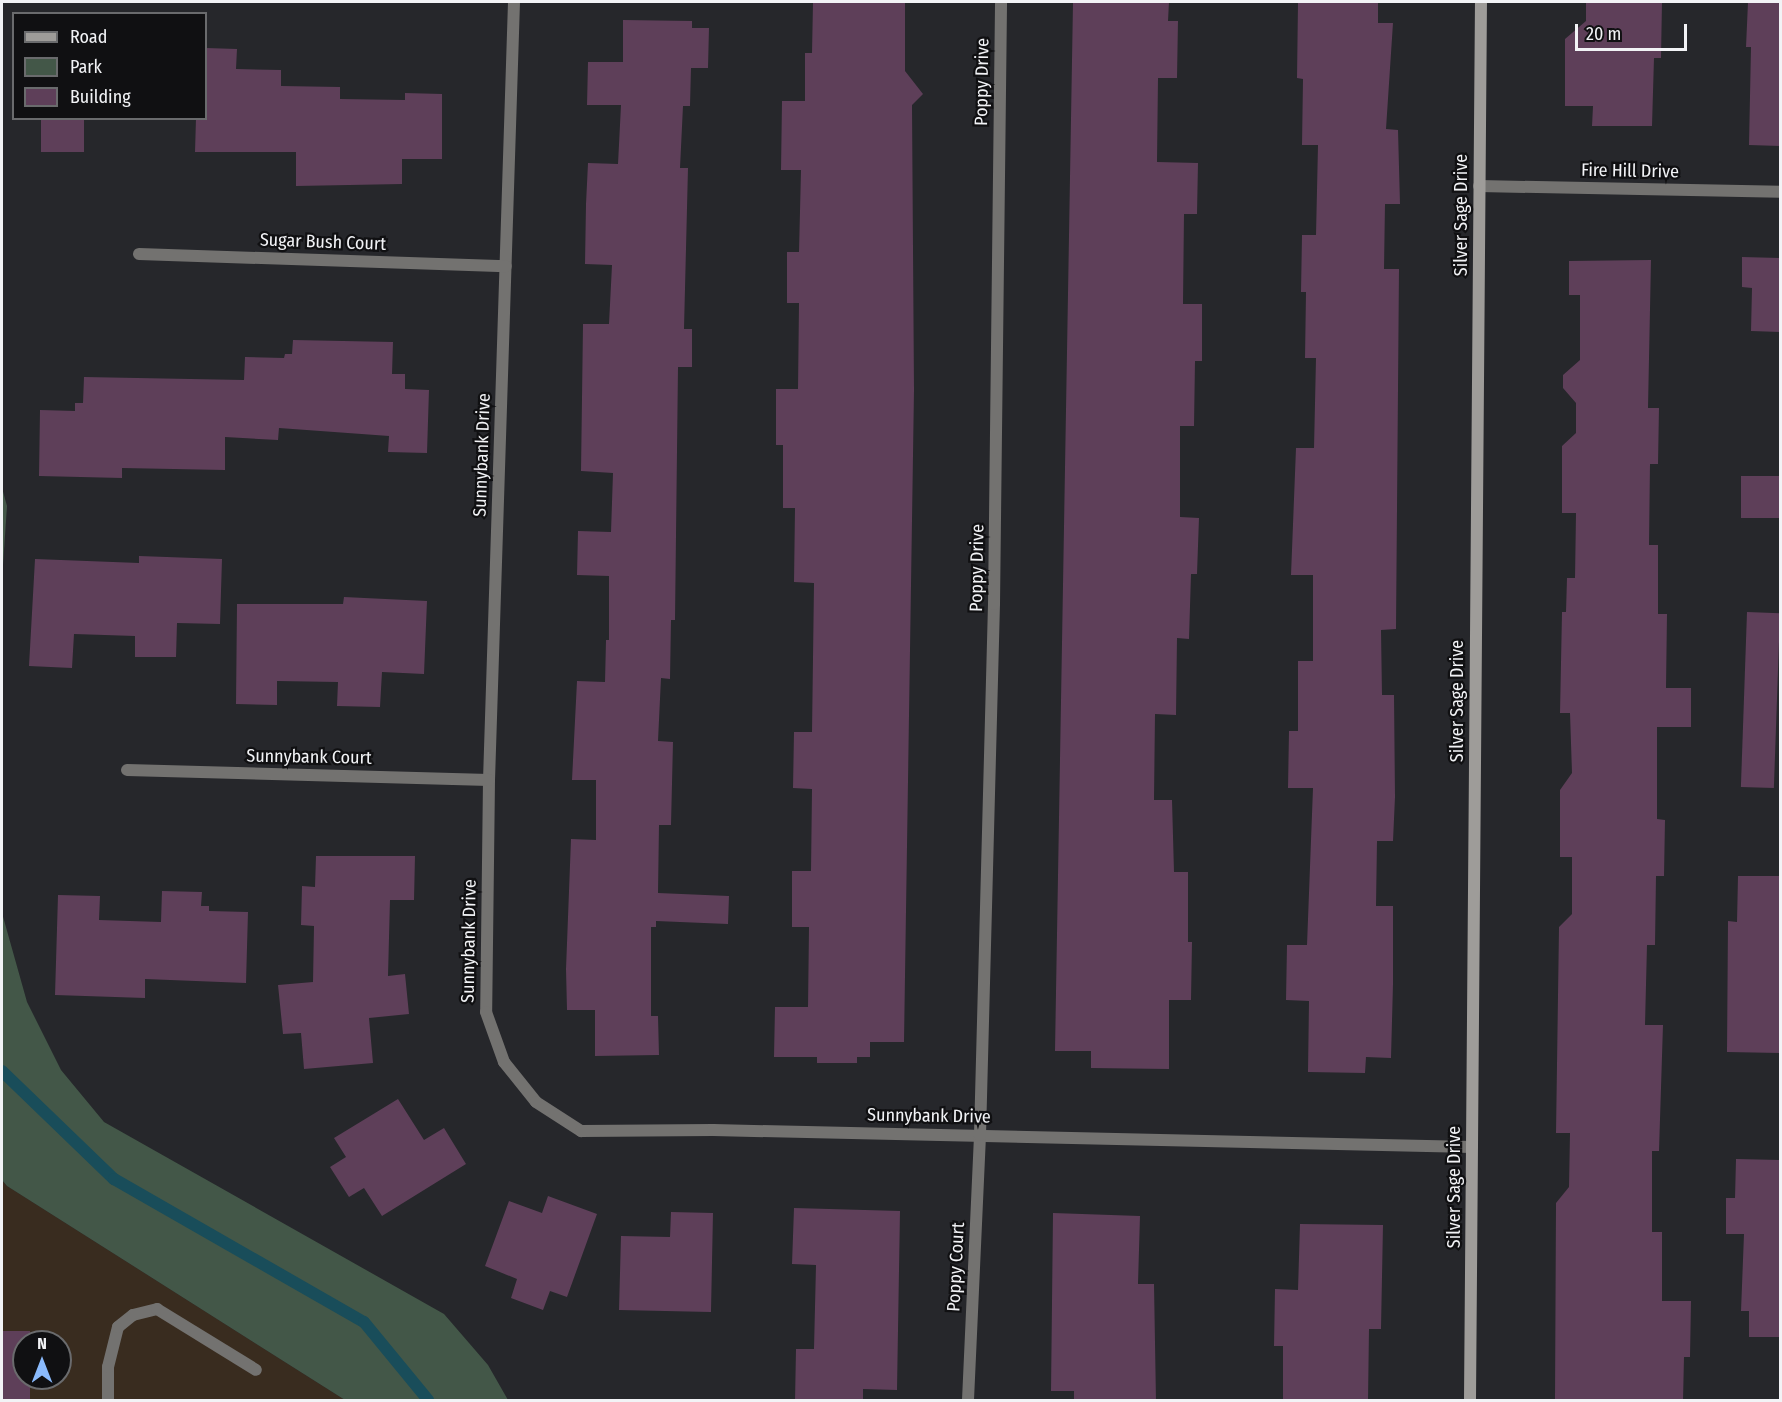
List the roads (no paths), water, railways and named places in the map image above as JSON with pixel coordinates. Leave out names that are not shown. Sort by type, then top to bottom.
[{"type":"street","name":"Sunnybank Drive","points":[[514,2],[489,780],[486,1012],[504,1062],[536,1102],[581,1131],[980,1135],[1472,1147]]},
{"type":"street","name":"Poppy Drive","points":[[980,1135],[994,604],[1000,2]]},
{"type":"street","name":"Silver Sage Drive","points":[[1470,1401],[1481,2]]},
{"type":"street","name":"Fire Hill Drive","points":[[1479,186],[1780,192]]},
{"type":"street","name":"Sugar Bush Court","points":[[139,254],[506,266]]},
{"type":"street","name":"Sunnybank Court","points":[[127,770],[489,780]]},
{"type":"street","name":"Poppy Court","points":[[968,1401],[980,1135]]},
{"type":"street","points":[[108,1401],[108,1367],[118,1327],[133,1315],[157,1309],[256,1370]]},
{"type":"waterway","points":[[2,1071],[114,1179],[364,1322],[428,1400]]}]
